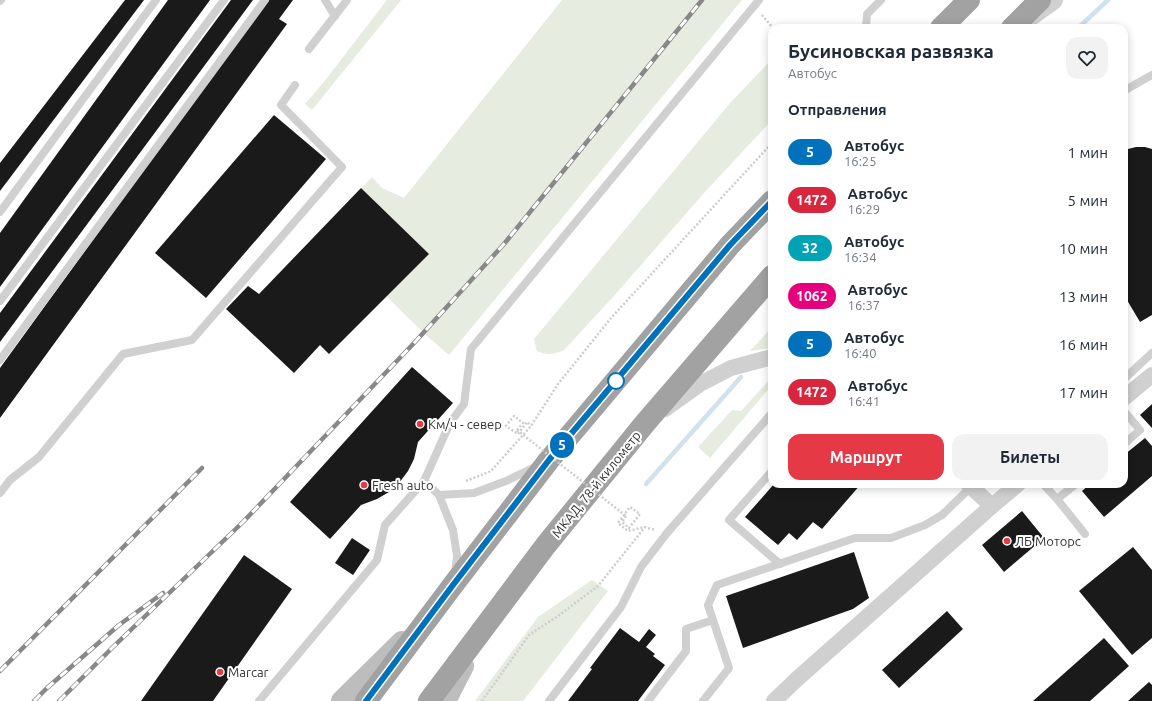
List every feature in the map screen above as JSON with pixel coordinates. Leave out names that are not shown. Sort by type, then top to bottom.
[{"type":"highway","points":[[945,24],[969,0]]},
{"type":"highway","points":[[1016,24],[1040,0]]},
{"type":"highway","points":[[366,701],[549,460],[730,245],[768,205]]},
{"type":"highway","name":"МКАД, 78-й километр","points":[[430,701],[546,545],[646,422],[768,281]]},
{"type":"main road","points":[[342,701],[433,612]]},
{"type":"main road","points":[[445,701],[480,632]]},
{"type":"street","points":[[1018,24],[1053,0]]},
{"type":"street","points":[[646,422],[700,384],[731,368],[768,358]]},
{"type":"street","points":[[1128,395],[1152,375]]},
{"type":"street","points":[[973,488],[992,506]]},
{"type":"street","points":[[774,701],[1013,488]]},
{"type":"lane","points":[[0,212],[156,0]]},
{"type":"lane","points":[[0,302],[224,0]]},
{"type":"lane","points":[[0,360],[265,0]]},
{"type":"lane","points":[[325,0],[335,16]]},
{"type":"lane","points":[[309,49],[347,0]]},
{"type":"lane","points":[[866,24],[867,14],[881,0]]},
{"type":"lane","points":[[259,701],[377,560],[385,525],[424,482],[450,423],[464,404],[472,348],[757,3]]},
{"type":"lane","points":[[1128,88],[1152,75]]},
{"type":"lane","points":[[0,493],[10,480],[39,457],[123,354],[192,340],[342,167],[281,105],[295,85]]},
{"type":"lane","points":[[1128,376],[1152,353]]},
{"type":"lane","points":[[1128,415],[1140,430],[1128,440]]},
{"type":"lane","points":[[553,700],[621,607],[641,567],[662,539],[768,418]]},
{"type":"lane","points":[[439,495],[474,493],[506,482],[549,460]]},
{"type":"lane","points":[[768,476],[729,520],[780,564]]},
{"type":"lane","points":[[424,482],[439,495],[453,530],[457,556],[453,585]]},
{"type":"lane","points":[[704,701],[729,668],[708,605],[717,585],[855,538],[891,538],[925,525],[942,515],[967,488]]},
{"type":"lane","points":[[1046,488],[1086,534]]},
{"type":"lane","points":[[1057,500],[1071,488]]},
{"type":"lane","points":[[648,701],[686,651],[686,630],[713,620]]},
{"type":"path","points":[[757,3],[770,24]]},
{"type":"path","points":[[472,478],[491,471],[531,426],[558,384],[611,318],[768,147]]},
{"type":"path","points":[[482,701],[529,635],[558,616],[598,586],[645,527],[628,531],[618,523],[630,507],[640,514],[629,528],[622,522],[626,516],[517,430],[523,423],[514,416],[506,426],[518,434],[527,422],[531,426]]},
{"type":"shaded area","points":[[387,0],[401,0],[312,110],[305,104]]},
{"type":"shaded area","points":[[562,0],[742,0],[449,355],[386,296],[428,254],[361,188],[372,177],[382,188],[404,198]]},
{"type":"shaded area","points":[[768,63],[768,124],[704,193],[613,297],[564,350],[551,354],[544,354],[537,351],[534,339],[731,102]]},
{"type":"shaded area","points":[[768,331],[768,349],[750,351]]},
{"type":"shaded area","points":[[768,381],[768,390],[710,458],[698,447],[732,410],[741,411]]},
{"type":"shaded area","points":[[592,580],[608,591],[523,701],[475,701],[538,617]]},
{"type":"building","points":[[125,0],[144,0],[0,191],[0,163]]},
{"type":"building","points":[[168,0],[210,0],[0,287],[0,233]]},
{"type":"building","points":[[231,0],[253,0],[0,342],[0,313]]},
{"type":"building","points":[[267,0],[293,0],[279,19],[287,24],[0,418],[0,368]]},
{"type":"building","points":[[274,115],[326,159],[206,298],[155,253]]},
{"type":"building","points":[[1145,147],[1152,149],[1152,315],[1140,322],[1128,302],[1128,149]]},
{"type":"building","points":[[361,188],[429,254],[329,354],[320,345],[294,373],[226,309],[248,286],[259,294]]},
{"type":"building","points":[[412,367],[453,403],[418,442],[414,459],[408,471],[399,483],[389,492],[377,499],[361,505],[330,539],[290,502]]},
{"type":"building","points":[[1152,404],[1152,428],[1140,415]]},
{"type":"building","points":[[1145,438],[1152,446],[1152,476],[1104,517],[1082,491],[1085,488],[1128,488],[1128,452]]},
{"type":"building","points":[[770,488],[858,488],[822,529],[813,522],[797,540],[789,533],[778,545],[745,517]]},
{"type":"building","points":[[1022,511],[1044,538],[1004,572],[982,545]]},
{"type":"building","points":[[352,538],[370,550],[353,575],[335,563]]},
{"type":"building","points":[[1133,547],[1152,570],[1152,638],[1132,655],[1079,591]]},
{"type":"building","points":[[854,552],[869,598],[853,609],[743,648],[726,596]]},
{"type":"building","points":[[244,555],[292,589],[213,701],[141,701]]},
{"type":"building","points":[[947,611],[963,629],[899,688],[882,670]]},
{"type":"building","points":[[620,628],[639,642],[649,629],[656,635],[646,647],[655,654],[653,656],[665,665],[638,701],[568,701],[592,669],[590,668]]},
{"type":"building","points":[[1104,638],[1129,666],[1090,701],[1033,701]]},
{"type":"building","points":[[1149,682],[1152,685],[1152,701],[1128,701]]},
{"type":"waterway","points":[[1082,24],[1108,0]]},
{"type":"waterway","points":[[646,484],[741,377]]},
{"type":"railway","points":[[59,701],[243,522],[415,342],[504,244],[702,0]]},
{"type":"railway","points":[[0,671],[202,468]]},
{"type":"railway","points":[[34,701],[119,625],[163,593]]},
{"type":"bus line","name":"5","points":[[366,701],[549,460],[730,245],[768,205]]},
{"type":"place","name":"Км/ч - север","points":[[420,424]]},
{"type":"place","name":"Fresh auto","points":[[364,485]]},
{"type":"place","name":"ЛБ Моторс","points":[[1007,541]]},
{"type":"place","name":"Marcar","points":[[220,672]]}]
